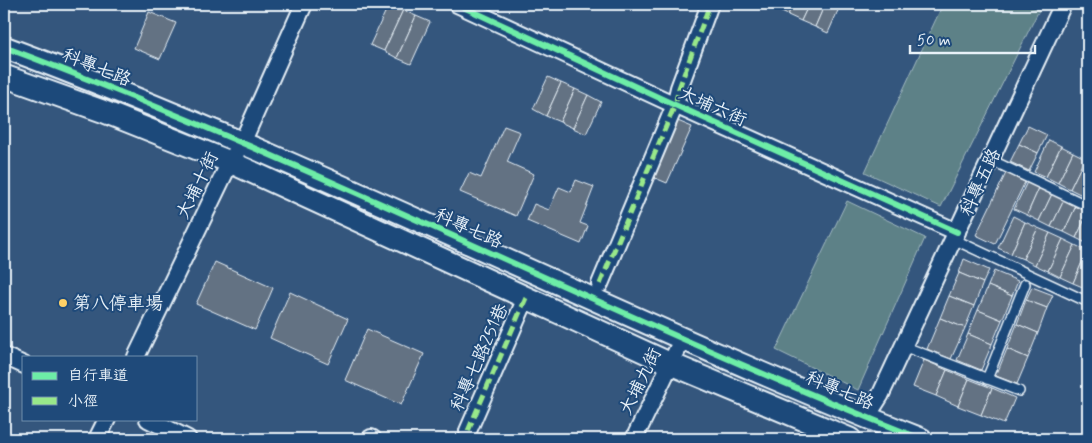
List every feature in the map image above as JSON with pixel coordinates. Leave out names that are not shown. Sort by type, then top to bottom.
[{"type":"street","name":"大埔十街","points":[[136,356],[230,162],[242,143],[304,4]]},
{"type":"street","name":"大埔六街","points":[[458,4],[955,236]]},
{"type":"street","points":[[600,284],[675,105],[679,88],[710,4]]},
{"type":"street","name":"科專五路","points":[[856,439],[866,418],[880,396],[1063,4]]},
{"type":"street","name":"科專七路","points":[[4,47],[96,82],[242,143],[682,340],[866,418],[921,439]]},
{"type":"street","points":[[4,76],[102,111],[230,162],[671,364],[850,439]]},
{"type":"street","name":"科專七路251巷","points":[[468,431],[526,298]]},
{"type":"street","name":"大埔九街","points":[[634,439],[682,340]]},
{"type":"street","points":[[4,356],[22,364]]},
{"type":"street","points":[[98,439],[107,420]]},
{"type":"street","points":[[150,420],[188,439]]},
{"type":"lane","points":[[991,160],[1088,206]]},
{"type":"lane","points":[[955,236],[1088,302]]},
{"type":"lane","points":[[987,379],[1025,284]]},
{"type":"lane","points":[[903,346],[1019,391]]},
{"type":"green space","points":[[943,4],[1026,4],[1039,10],[941,207],[865,172]]},
{"type":"green space","points":[[847,201],[925,238],[858,390],[776,350]]},
{"type":"building","points":[[389,4],[403,10],[384,51],[370,45]]},
{"type":"building","points":[[764,4],[777,4],[775,9]]},
{"type":"building","points":[[777,4],[793,4],[788,15],[775,9]]},
{"type":"building","points":[[793,4],[809,4],[801,21],[788,15]]},
{"type":"building","points":[[809,4],[825,4],[815,27],[801,21]]},
{"type":"building","points":[[825,4],[840,6],[828,33],[815,27]]},
{"type":"building","points":[[403,10],[416,16],[397,58],[384,51]]},
{"type":"building","points":[[149,12],[176,23],[160,59],[134,48]]},
{"type":"building","points":[[416,16],[430,22],[411,64],[397,58]]},
{"type":"building","points":[[548,77],[561,83],[546,116],[533,109]]},
{"type":"building","points":[[561,83],[575,89],[560,122],[546,116]]},
{"type":"building","points":[[575,89],[588,95],[573,128],[560,122]]},
{"type":"building","points":[[588,95],[601,102],[586,134],[573,128]]},
{"type":"building","points":[[673,119],[692,127],[667,183],[648,175]]},
{"type":"building","points":[[504,126],[520,132],[507,162],[534,174],[516,216],[460,192],[469,173],[481,178]]},
{"type":"building","points":[[1028,126],[1047,135],[1038,153],[1019,144]]},
{"type":"building","points":[[1049,140],[1061,146],[1046,177],[1034,172]]},
{"type":"building","points":[[1019,144],[1038,153],[1029,171],[1010,162]]},
{"type":"building","points":[[1061,146],[1073,152],[1058,183],[1046,177]]},
{"type":"building","points":[[1073,152],[1085,158],[1070,189],[1058,183]]},
{"type":"building","points":[[1085,158],[1088,159],[1088,181],[1082,195],[1070,189]]},
{"type":"building","points":[[1006,173],[1025,182],[995,244],[976,235]]},
{"type":"building","points":[[576,180],[594,187],[580,223],[588,226],[581,244],[527,221],[534,204],[549,210],[559,187],[571,192]]},
{"type":"building","points":[[1088,181],[1088,198],[1082,195]]},
{"type":"building","points":[[1027,182],[1039,188],[1027,215],[1014,209]]},
{"type":"building","points":[[1039,188],[1052,194],[1039,221],[1027,215]]},
{"type":"building","points":[[1052,194],[1064,200],[1051,227],[1039,221]]},
{"type":"building","points":[[1064,200],[1076,206],[1064,232],[1051,227]]},
{"type":"building","points":[[1076,206],[1088,213],[1076,238],[1064,232]]},
{"type":"building","points":[[1088,213],[1088,244],[1076,238]]},
{"type":"building","points":[[1013,216],[1025,222],[1011,254],[998,248]]},
{"type":"building","points":[[1025,222],[1038,228],[1023,259],[1011,254]]},
{"type":"building","points":[[1038,228],[1050,233],[1035,265],[1023,259]]},
{"type":"building","points":[[1050,233],[1063,239],[1048,271],[1035,265]]},
{"type":"building","points":[[1063,239],[1075,245],[1060,277],[1048,271]]},
{"type":"building","points":[[1075,245],[1087,251],[1073,283],[1060,277]]},
{"type":"building","points":[[1087,251],[1088,282],[1085,288],[1073,283]]},
{"type":"building","points":[[964,259],[989,270],[983,283],[959,273]]},
{"type":"building","points":[[215,262],[273,288],[255,330],[196,304]]},
{"type":"building","points":[[994,271],[1018,281],[1012,296],[988,286]]},
{"type":"building","points":[[959,273],[983,283],[974,306],[949,296]]},
{"type":"building","points":[[988,286],[1012,296],[1002,320],[978,310]]},
{"type":"building","points":[[1032,287],[1053,295],[1047,308],[1026,300]]},
{"type":"building","points":[[290,292],[348,319],[328,364],[270,338]]},
{"type":"building","points":[[949,296],[974,306],[965,328],[940,318]]},
{"type":"building","points":[[1026,300],[1047,308],[1038,333],[1017,324]]},
{"type":"building","points":[[978,310],[1002,320],[992,344],[968,334]]},
{"type":"building","points":[[940,318],[965,328],[951,359],[927,349]]},
{"type":"building","points":[[1017,324],[1038,333],[1028,358],[1007,349]]},
{"type":"building","points":[[367,329],[424,354],[401,405],[345,380]]},
{"type":"building","points":[[968,334],[992,344],[981,370],[957,360]]},
{"type":"building","points":[[1007,349],[1028,358],[1017,384],[996,376]]},
{"type":"building","points":[[924,360],[947,370],[936,396],[913,387]]},
{"type":"building","points":[[947,370],[969,379],[958,406],[936,396]]},
{"type":"building","points":[[969,379],[992,388],[981,415],[958,406]]},
{"type":"building","points":[[992,388],[1015,398],[1004,424],[981,415]]},
{"type":"marked path","points":[[600,284],[675,105],[679,88],[710,4]]},
{"type":"marked path","points":[[468,431],[526,298]]},
{"type":"cycle path","points":[[457,4],[957,232]]},
{"type":"cycle path","points":[[4,47],[120,92],[235,140],[691,343],[921,439]]},
{"type":"place","name":"第八停車場","points":[[63,303]]}]
